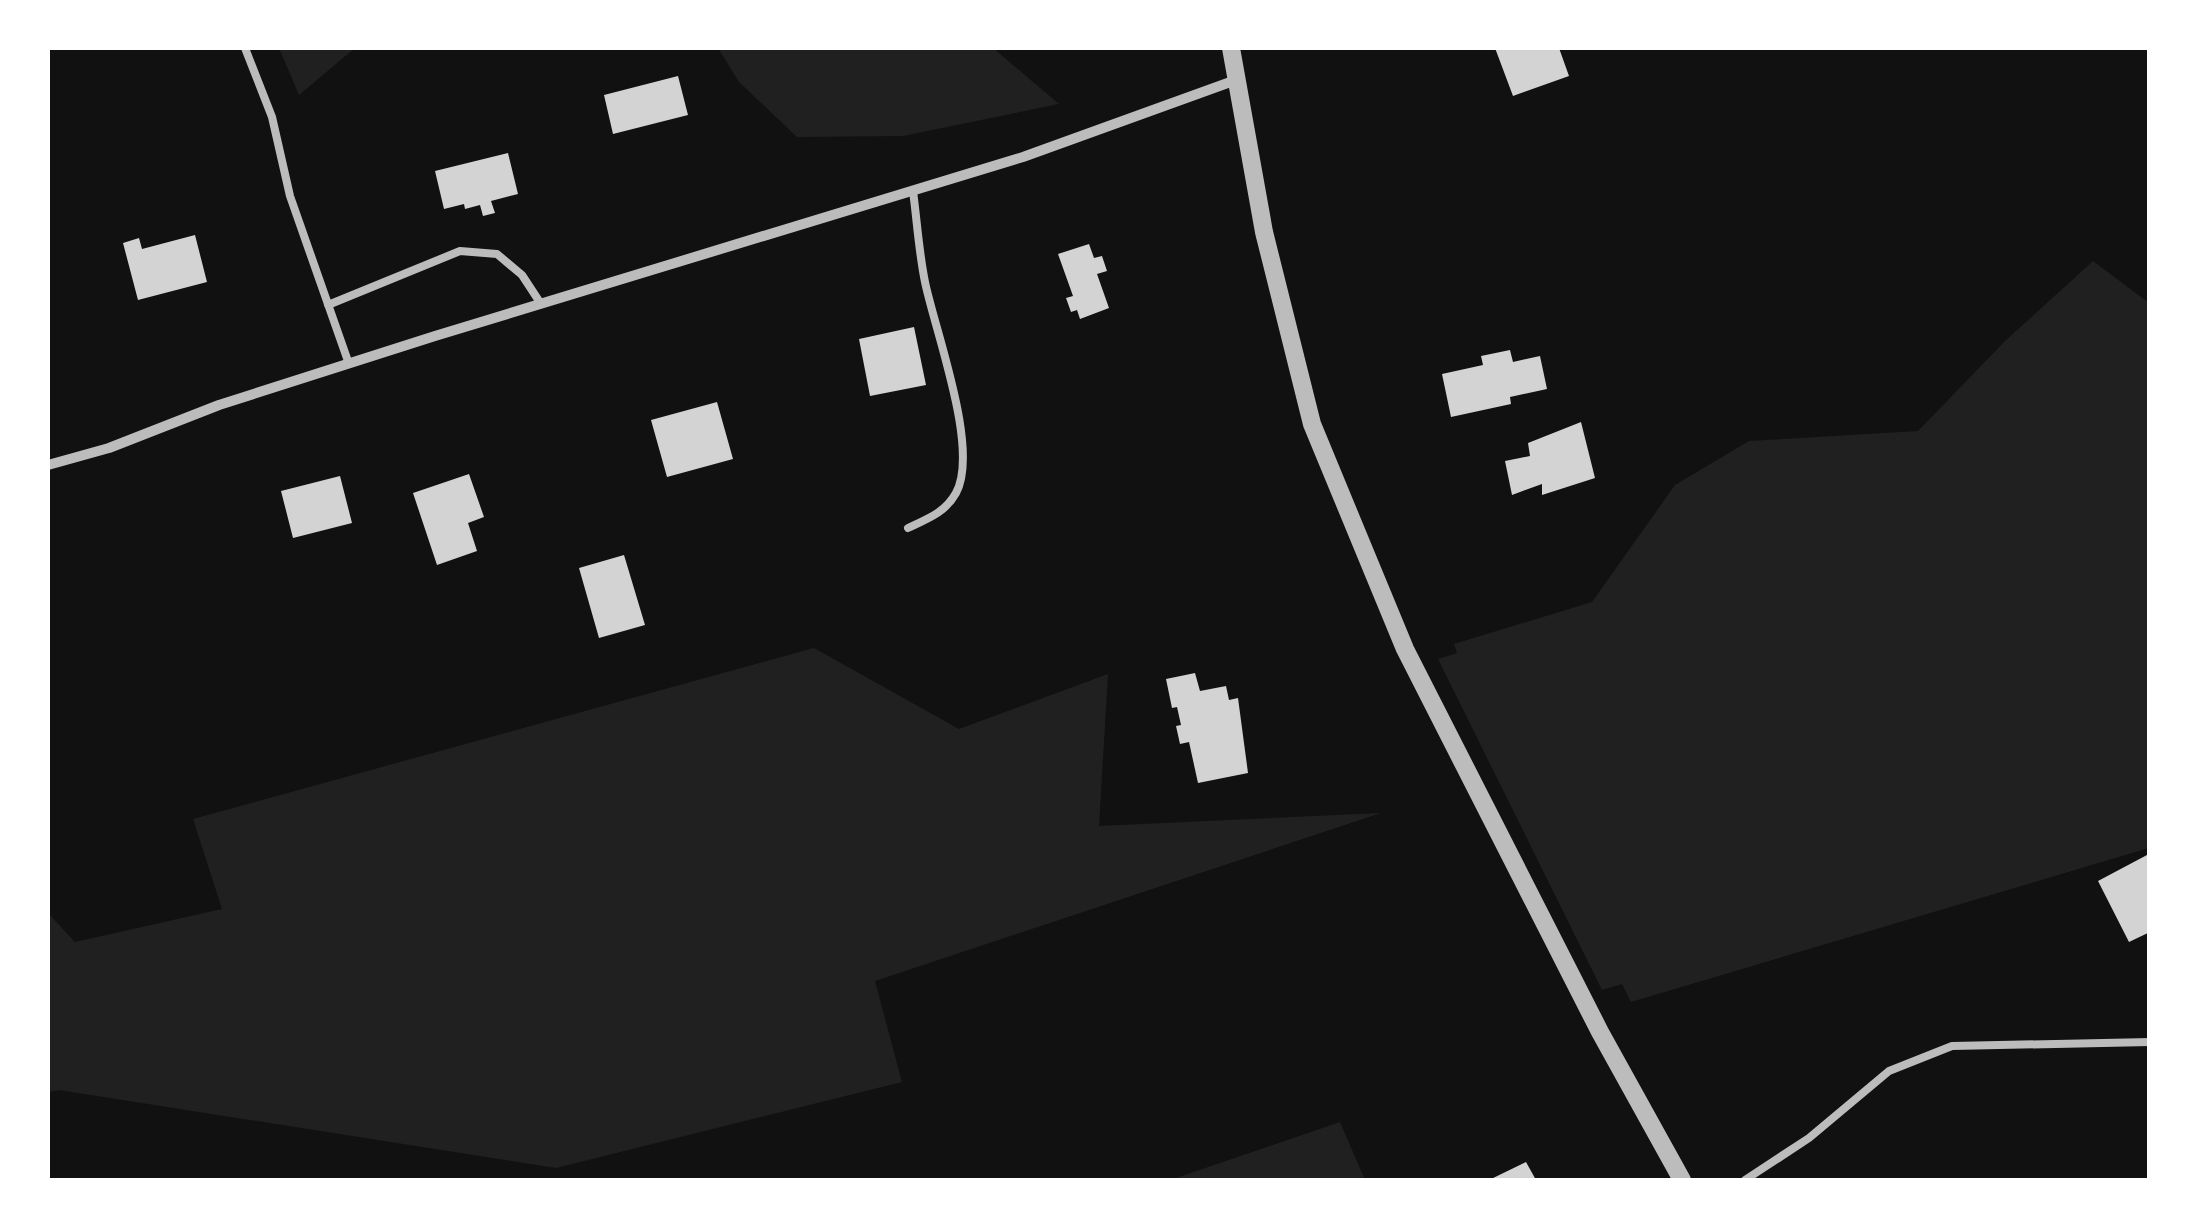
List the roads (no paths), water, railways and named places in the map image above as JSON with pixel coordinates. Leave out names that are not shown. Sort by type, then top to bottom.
[{"type":"street","points":[[1231,48],[1264,232],[1312,424],[1404,649],[1600,1032],[1682,1180]]},
{"type":"street","points":[[48,465],[109,448],[219,405],[348,364],[1023,157],[1236,80]]},
{"type":"lane","points":[[245,48],[272,118],[290,196],[348,364]]},
{"type":"lane","points":[[908,528],[940,513],[958,490],[961,464],[960,416],[924,280],[914,191]]},
{"type":"lane","points":[[328,305],[460,251],[498,254],[522,275],[541,304]]},
{"type":"lane","points":[[1745,1180],[1809,1138],[1889,1071],[1952,1046],[2150,1042]]}]
